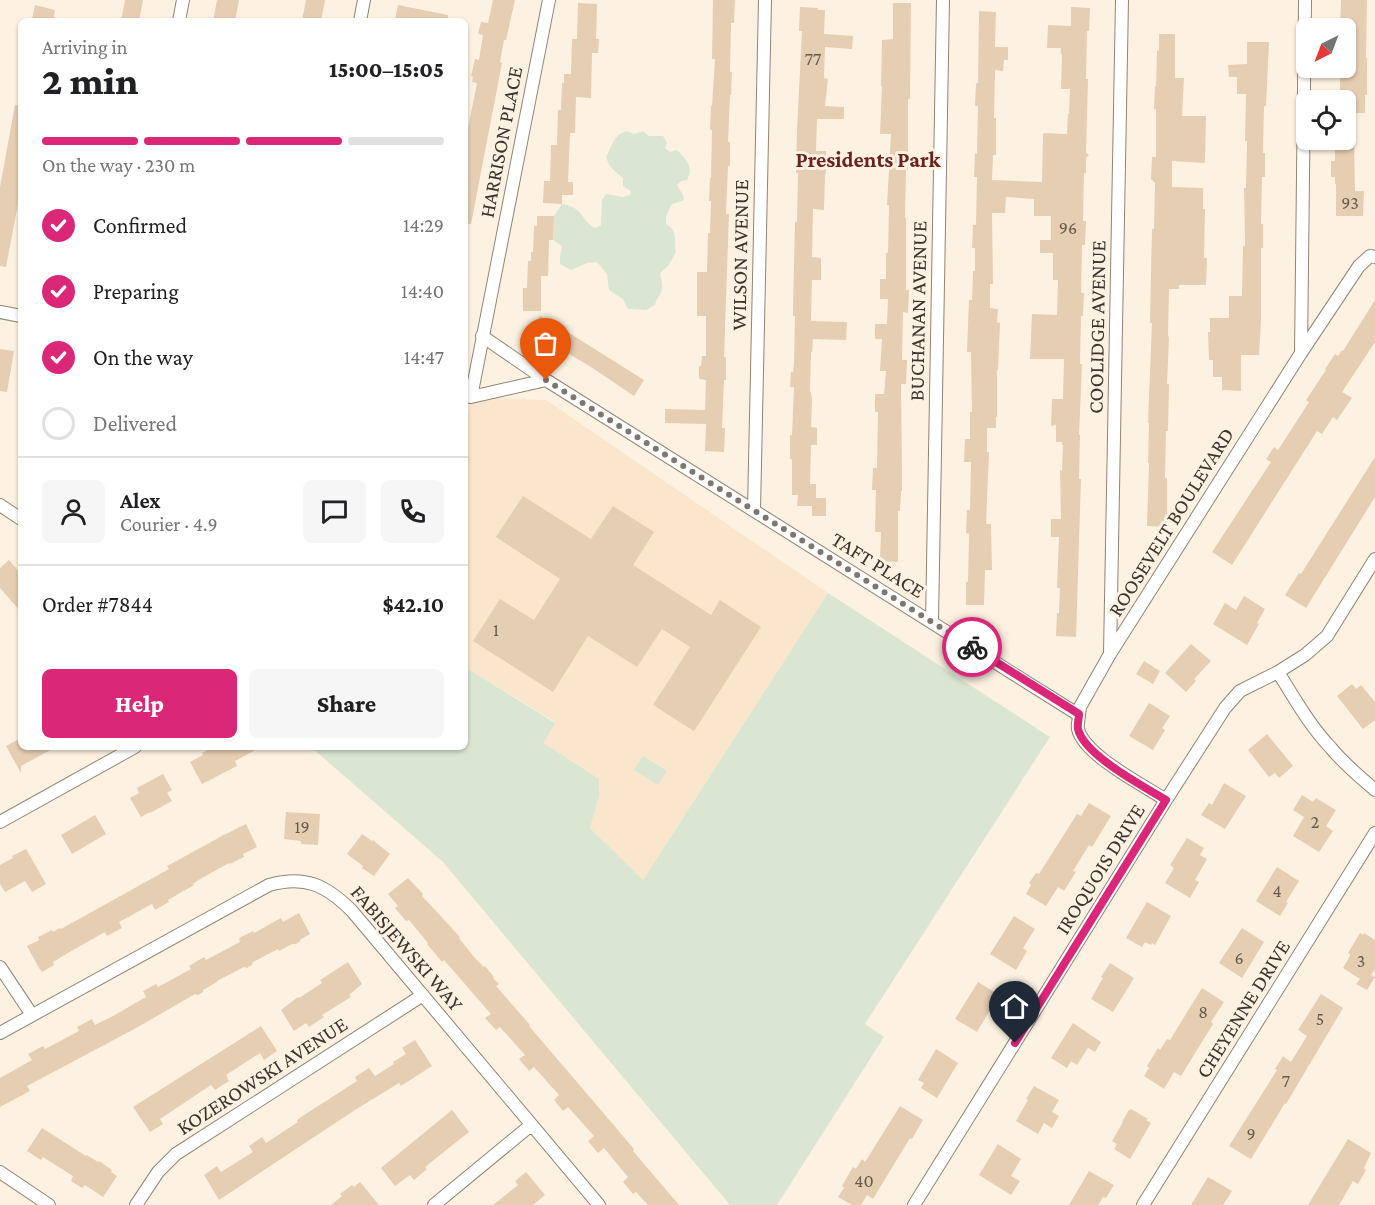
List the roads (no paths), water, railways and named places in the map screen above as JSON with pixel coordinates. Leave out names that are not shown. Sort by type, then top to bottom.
[{"type":"street","points":[[180,18],[183,0]]},
{"type":"street","points":[[361,18],[364,0]]},
{"type":"street","name":"HARRISON PLACE","points":[[468,397],[483,336],[549,0]]},
{"type":"street","name":"WILSON AVENUE","points":[[754,510],[765,0]]},
{"type":"street","name":"BUCHANAN AVENUE","points":[[932,622],[943,0]]},
{"type":"street","name":"COOLIDGE AVENUE","points":[[1110,654],[1122,0]]},
{"type":"street","points":[[1301,353],[1305,0]]},
{"type":"street","name":"ROOSEVELT BOULEVARD","points":[[1079,714],[1080,707],[1110,654],[1301,353],[1359,266],[1372,256]]},
{"type":"street","points":[[0,312],[18,315]]},
{"type":"street","name":"TAFT PLACE","points":[[483,336],[546,380],[1079,714]]},
{"type":"street","points":[[468,397],[546,380]]},
{"type":"street","points":[[0,504],[18,517]]},
{"type":"street","name":"IROQUOIS DRIVE","points":[[914,1205],[1225,708],[1240,691],[1305,655],[1327,636],[1375,559]]},
{"type":"street","points":[[1278,672],[1329,746],[1343,762],[1375,790]]},
{"type":"street","points":[[1079,714],[1077,728],[1086,744],[1107,762],[1166,800]]},
{"type":"street","points":[[0,822],[130,750]]},
{"type":"street","name":"CHEYENNE DRIVE","points":[[1143,1205],[1375,833]]},
{"type":"street","name":"FABISJEWSKI WAY","points":[[0,1033],[269,885],[283,881],[309,883],[336,895],[352,911],[599,1205]]},
{"type":"street","points":[[0,967],[32,1015]]},
{"type":"street","name":"KOZEROWSKI AVENUE","points":[[136,1205],[158,1172],[176,1154],[423,995]]},
{"type":"street","points":[[434,1205],[531,1125]]},
{"type":"street","points":[[0,1172],[49,1205]]},
{"type":"district","name":"Presidents Park","points":[[868,159]]}]
